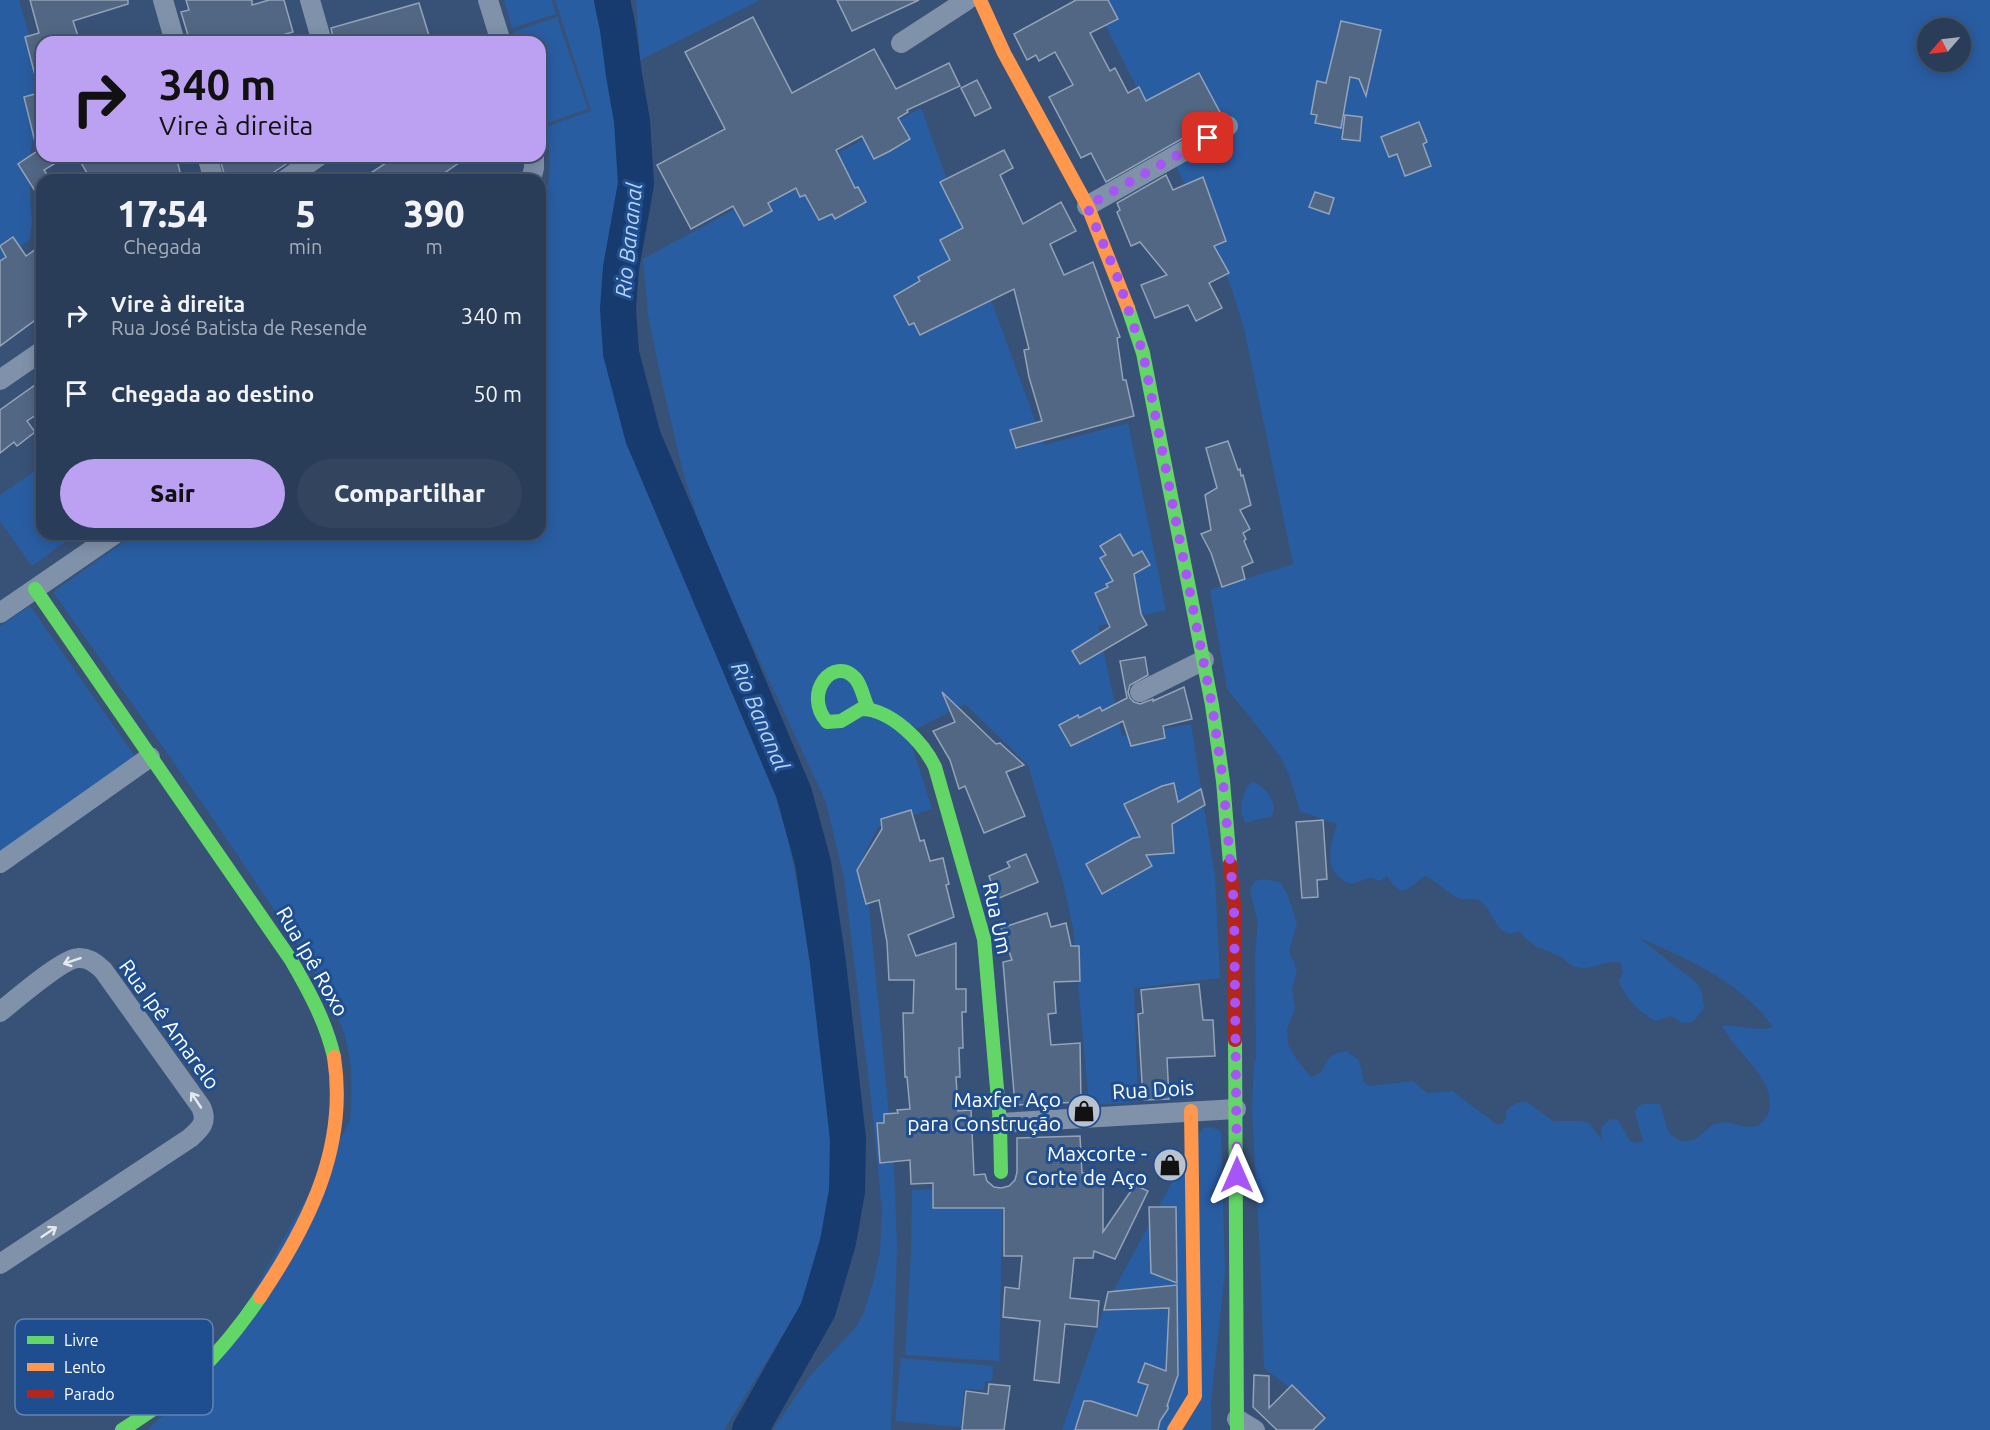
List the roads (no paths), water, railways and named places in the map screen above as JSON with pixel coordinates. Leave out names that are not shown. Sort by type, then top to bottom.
[{"type":"street","points":[[163,0],[173,36]]},
{"type":"street","points":[[310,0],[320,36]]},
{"type":"street","points":[[488,0],[496,36]]},
{"type":"street","points":[[902,43],[967,0]]},
{"type":"street","points":[[980,0],[997,39],[1087,206],[1117,276],[1143,353],[1204,660],[1223,781],[1234,905],[1237,1424],[1255,1430]]},
{"type":"street","points":[[1087,206],[1228,126]]},
{"type":"street","points":[[294,174],[310,162]]},
{"type":"street","points":[[0,380],[36,355]]},
{"type":"street","points":[[0,613],[106,540]]},
{"type":"street","name":"Rua Ipê Roxo","points":[[35,589],[272,932],[319,1012],[334,1056],[338,1099],[330,1150],[320,1186],[298,1239],[255,1307],[213,1358]]},
{"type":"street","points":[[1140,693],[1204,660]]},
{"type":"street","name":"Rua Um","points":[[869,709],[913,734],[935,767],[980,917],[984,939],[1000,1122],[1001,1172]]},
{"type":"street","points":[[0,863],[150,757]]},
{"type":"street","name":"Rua Ipê Amarelo","points":[[0,1012],[68,961],[83,958],[94,962],[103,970],[201,1107],[205,1119],[203,1125],[190,1138],[0,1264]]},
{"type":"street","name":"Rua Dois","points":[[1000,1122],[1236,1108]]},
{"type":"street","points":[[1174,1430],[1195,1396],[1191,1111]]},
{"type":"street","name":"Rua Ipê Roxo","points":[[122,1430],[146,1415]]},
{"type":"waterway","name":"Rio Bananal","points":[[612,0],[632,121],[636,184],[621,268],[618,309],[621,353],[643,437],[794,793],[813,863],[828,963],[848,1139],[847,1191],[838,1242],[818,1310],[750,1430]]},
{"type":"place","name":"Maxfer Aço para Construção","points":[[1084,1111]]},
{"type":"place","name":"Maxcorte - Corte de Aço","points":[[1170,1165]]}]
